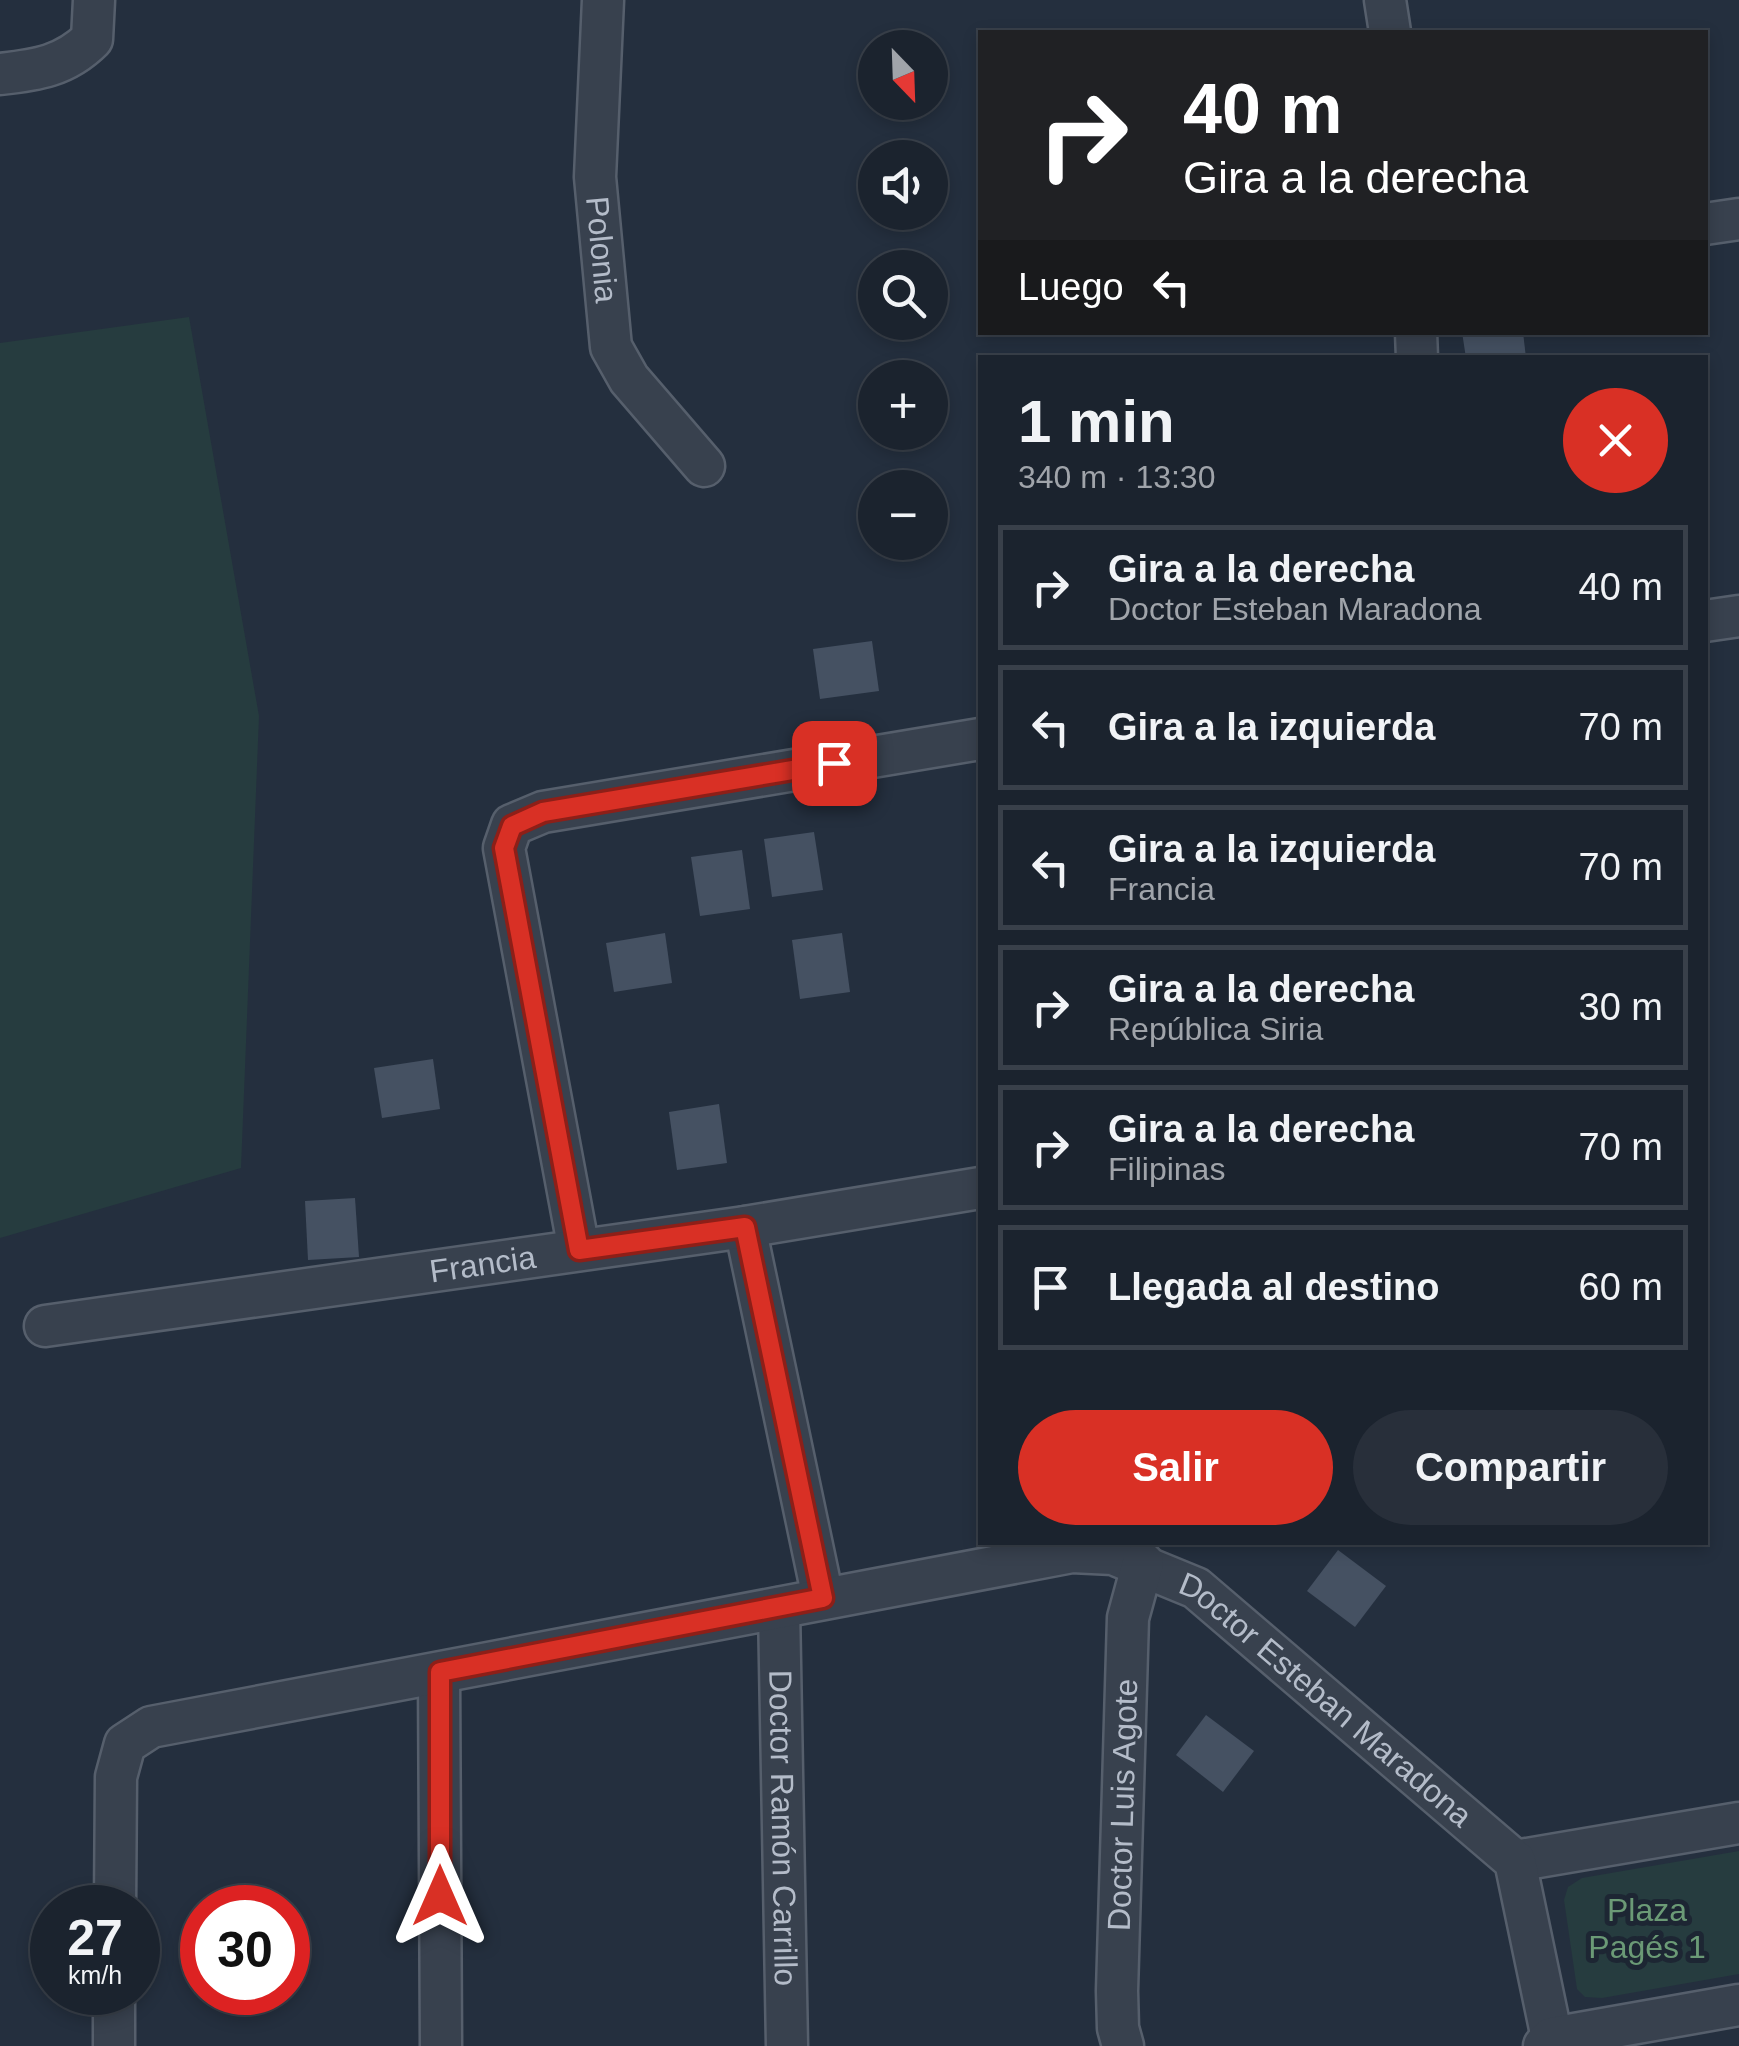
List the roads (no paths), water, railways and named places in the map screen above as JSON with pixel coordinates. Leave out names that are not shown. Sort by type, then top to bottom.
[{"type":"street","points":[[0,74],[43,69],[74,56],[92,39],[94,0]]},
{"type":"street","name":"Polonia","points":[[603,0],[596,176],[611,347],[629,380],[704,466]]},
{"type":"street","points":[[1385,0],[1390,30]]},
{"type":"street","points":[[1708,223],[1739,218]]},
{"type":"street","points":[[1708,621],[1739,616]]},
{"type":"street","points":[[579,1250],[504,848],[512,826],[543,812],[978,739]]},
{"type":"street","name":"Francia","points":[[45,1326],[745,1227],[978,1188]]},
{"type":"street","points":[[745,1227],[823,1598]]},
{"type":"street","name":"Doctor Esteban Maradona","points":[[115,1885],[116,1778],[125,1744],[150,1726],[1072,1552],[1113,1554],[1143,1563],[1196,1588],[1515,1861]]},
{"type":"street","name":"Doctor Luis Agote","points":[[1123,2046],[1118,2028],[1117,1991],[1128,1618],[1143,1563]]},
{"type":"street","name":"Doctor Ramón Carrillo","points":[[778,1608],[787,2046]]},
{"type":"street","points":[[440,1672],[441,2046]]},
{"type":"street","points":[[1739,1823],[1515,1861],[1548,2042],[1739,2006]]},
{"type":"street","points":[[114,2015],[114,2046]]},
{"type":"park label","name":"Plaza Pagés 1","points":[[1647,1928]]}]
